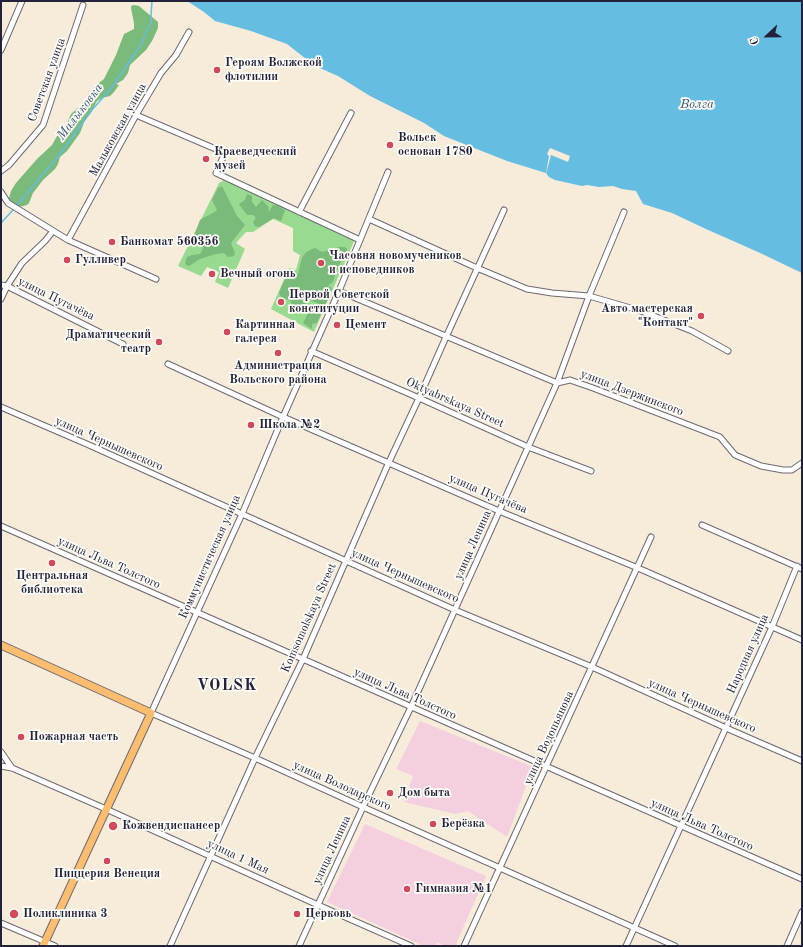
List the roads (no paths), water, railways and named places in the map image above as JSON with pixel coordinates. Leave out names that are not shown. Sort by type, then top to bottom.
[{"type":"main road","name":"улица Володарского","points":[[1,645],[151,713]]},
{"type":"main road","name":"Коммунистическая улица","points":[[44,944],[151,713]]},
{"type":"street","points":[[1,50],[22,1]]},
{"type":"street","name":"Советская улица","points":[[1,171],[9,165],[44,126],[83,5]]},
{"type":"street","name":"Малыковская улица","points":[[68,240],[136,115],[161,74],[176,55],[189,32]]},
{"type":"street","points":[[299,212],[351,113]]},
{"type":"street","points":[[136,115],[225,153],[216,173],[360,240]]},
{"type":"street","name":"Коммунистическая улица","points":[[151,713],[242,514],[388,172]]},
{"type":"street","points":[[1,192],[8,203],[68,240],[156,279]]},
{"type":"street","name":"Komsomolskaya Street","points":[[170,946],[255,758],[303,659],[389,462],[504,210]]},
{"type":"street","name":"улица Ленина","points":[[299,946],[411,707],[528,447],[556,383],[589,296],[624,212]]},
{"type":"street","points":[[369,219],[527,289],[589,296],[641,311],[692,331],[728,350]]},
{"type":"street","points":[[1,299],[7,286],[22,263],[45,241],[53,231]]},
{"type":"street","name":"улица Пугачёва","points":[[1,285],[7,286],[123,344]]},
{"type":"street","name":"улица Дзержинского","points":[[338,290],[556,383],[570,380],[720,437],[735,455],[761,466],[792,470],[802,463]]},
{"type":"street","name":"Oktyabrskaya Street","points":[[311,351],[528,447],[591,471]]},
{"type":"street","name":"улица Пугачёва","points":[[168,364],[499,511],[638,568],[802,640]]},
{"type":"street","name":"улица Чернышевского","points":[[1,407],[89,445],[455,610],[592,667],[802,761]]},
{"type":"street","points":[[702,525],[799,568]]},
{"type":"street","name":"улица Льва Толстого","points":[[1,526],[802,879]]},
{"type":"street","name":"улица Водопьянова","points":[[464,946],[651,538]]},
{"type":"street","name":"Народная улица","points":[[626,946],[799,568]]},
{"type":"street","name":"улица Володарского","points":[[151,713],[675,946]]},
{"type":"street","points":[[1,752],[12,768]]},
{"type":"street","name":"улица 1 Мая","points":[[1,766],[12,768],[106,809],[411,946]]},
{"type":"street","points":[[787,946],[802,912]]},
{"type":"street","points":[[1,923],[44,944],[56,946]]},
{"type":"water","name":"Волга","points":[[187,1],[802,1],[802,273],[672,213],[643,204],[636,191],[613,186],[582,186],[555,180],[549,177],[546,173],[507,161],[444,136],[424,123],[370,96],[338,76],[315,66],[287,44],[251,31],[215,21]]},
{"type":"waterway","name":"Малыковка","points":[[1,223],[60,154],[92,110],[112,87],[140,46],[151,23],[152,1]]},
{"type":"place","name":"Героям Волжской флотилии","points":[[217,70]]},
{"type":"place","name":"Вольск основан 1780","points":[[390,145]]},
{"type":"place","name":"Краеведческий музей","points":[[206,159]]},
{"type":"place","name":"Банкомат 560356","points":[[112,242]]},
{"type":"place","name":"Гулливер","points":[[67,260]]},
{"type":"place","name":"Часовня новомучеников и исповедников","points":[[321,263]]},
{"type":"place","name":"Вечный огонь","points":[[212,274]]},
{"type":"place","name":"Первой Советской конституции","points":[[281,302]]},
{"type":"place","name":"Авто мастерская \"Контакт\"","points":[[701,316]]},
{"type":"place","name":"Цемент","points":[[337,325]]},
{"type":"place","name":"Картинная галерея","points":[[227,332]]},
{"type":"place","name":"Драматический театр","points":[[159,342]]},
{"type":"place","name":"Администрация Вольского района","points":[[278,353]]},
{"type":"place","name":"Школа №2","points":[[251,425]]},
{"type":"place","name":"Центральная библиотека","points":[[52,563]]},
{"type":"place","name":"Пожарная часть","points":[[21,737]]},
{"type":"place","name":"Дом быта","points":[[390,793]]},
{"type":"place","name":"Берёзка","points":[[433,824]]},
{"type":"place","name":"Кожвендиспансер","points":[[113,826]]},
{"type":"place","name":"Пиццерия Венеция","points":[[107,861]]},
{"type":"place","name":"Гимназия №1","points":[[407,889]]},
{"type":"place","name":"Поликлиника 3","points":[[14,914]]},
{"type":"place","name":"Церковь","points":[[297,914]]},
{"type":"district","name":"VOLSK","points":[[227,686]]}]
